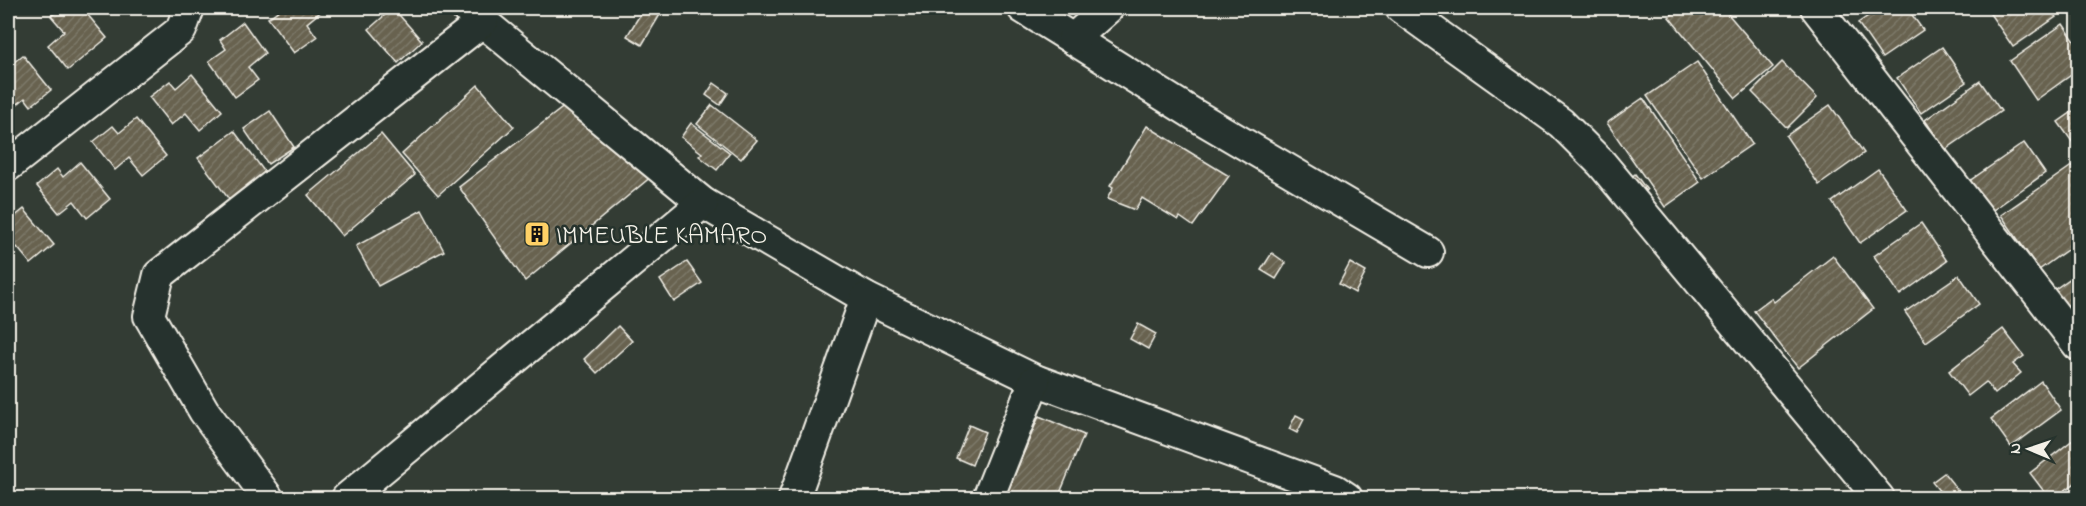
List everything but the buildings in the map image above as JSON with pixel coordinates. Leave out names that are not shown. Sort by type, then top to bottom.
[{"type":"street","points":[[8,166],[181,30],[189,8]]},
{"type":"street","points":[[1023,8],[1195,115],[1428,252]]},
{"type":"street","points":[[1073,39],[1108,8]]},
{"type":"street","points":[[1401,8],[1561,123],[1602,164],[1880,498]]},
{"type":"street","points":[[1816,8],[2079,345]]},
{"type":"street","points":[[268,498],[204,411],[149,316],[159,274],[475,14],[704,203],[866,298],[1035,380],[1335,490],[1347,498]]},
{"type":"street","points":[[346,498],[704,203]]},
{"type":"street","points":[[794,498],[866,298]]},
{"type":"street","points":[[988,498],[1035,380]]},
{"type":"place","name":"IMMEUBLE KAMARO","points":[[537,234]]}]
